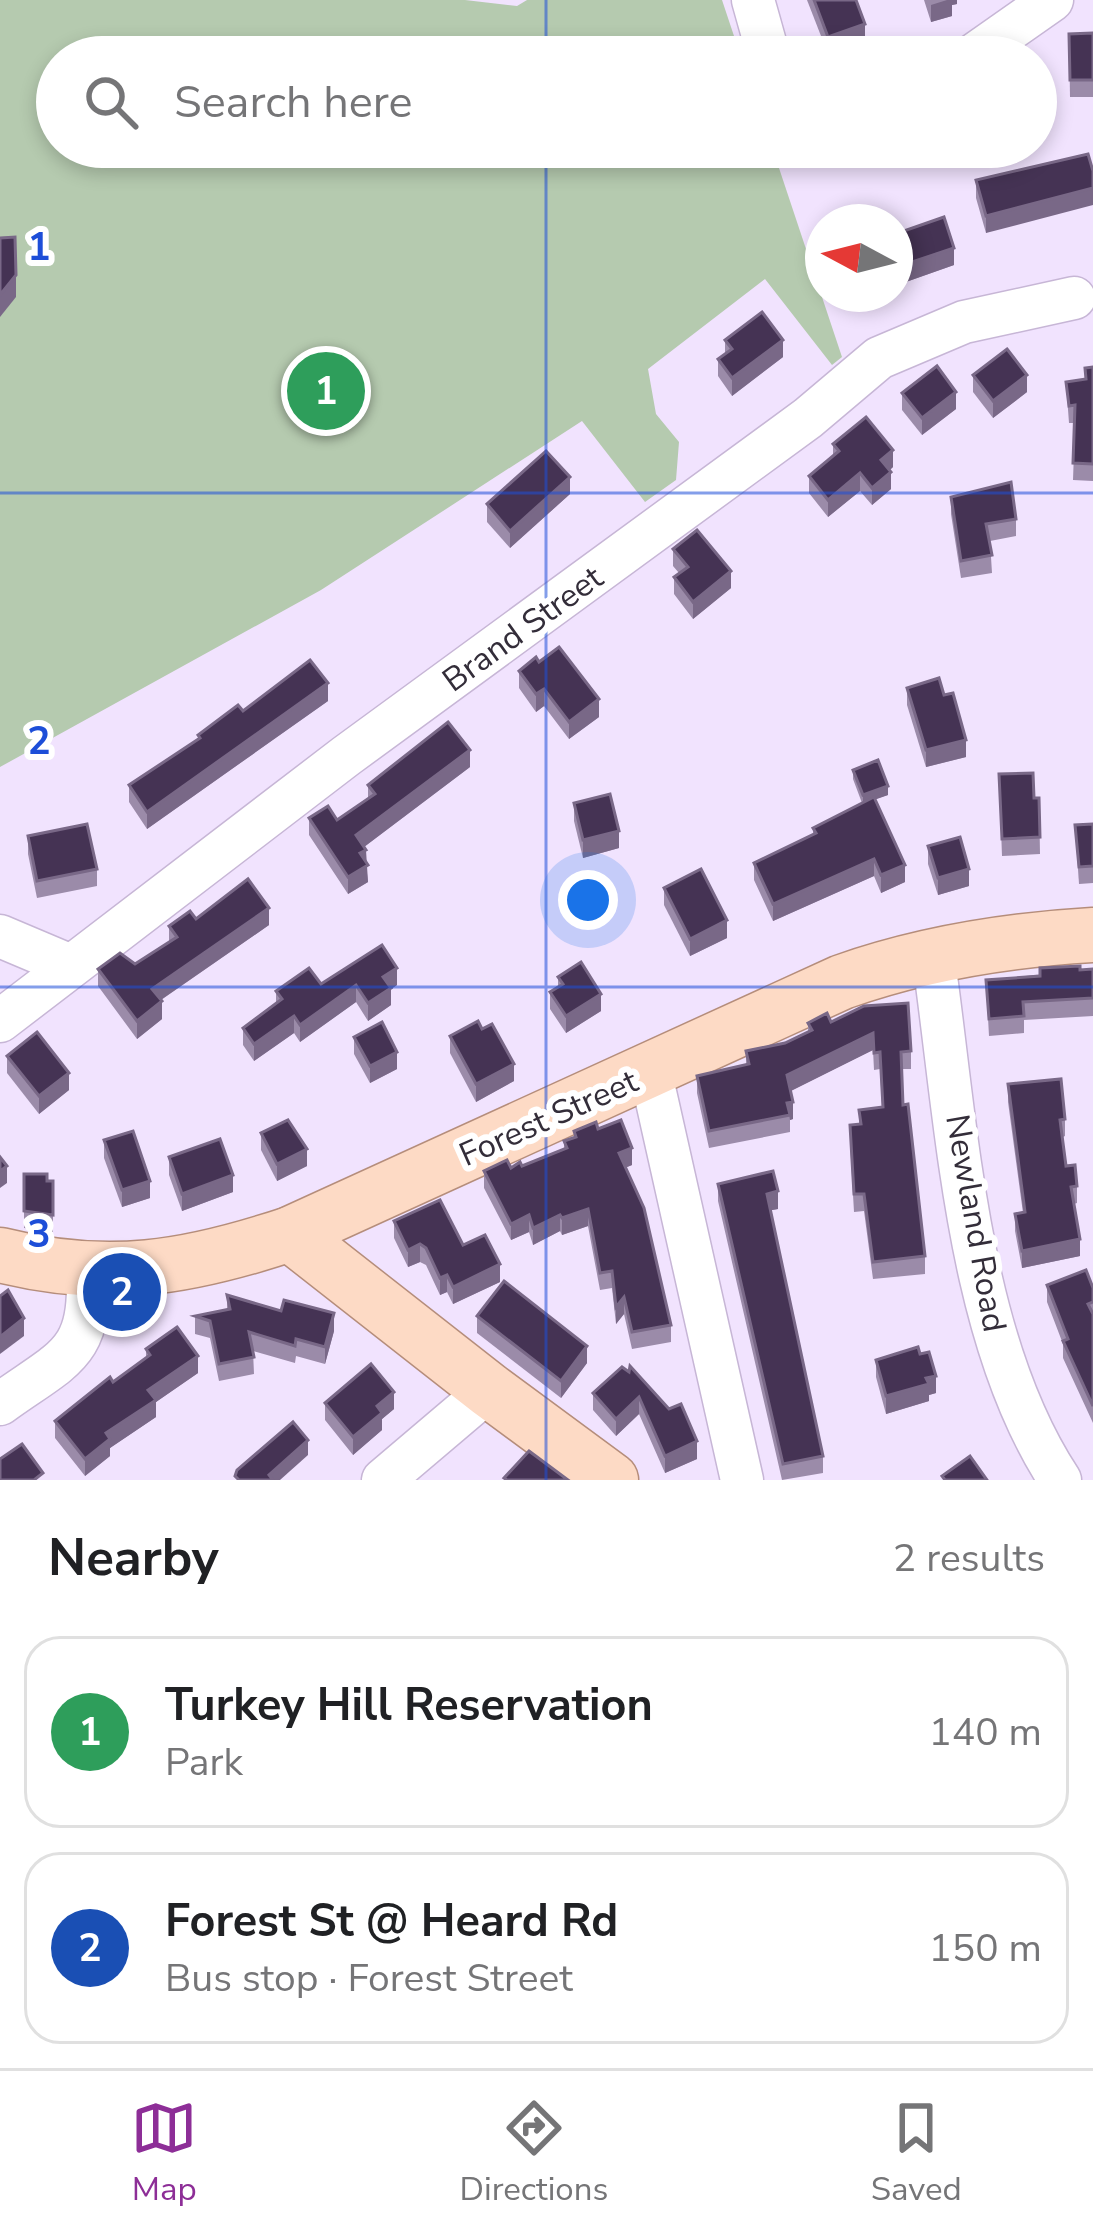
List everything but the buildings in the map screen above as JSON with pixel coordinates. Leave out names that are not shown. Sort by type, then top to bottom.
[{"type":"main road","name":"Forest Street","points":[[0,1255],[87,1268],[161,1268],[213,1259],[290,1234],[842,982],[933,955],[1021,939],[1093,935]]},
{"type":"main road","points":[[290,1234],[610,1480]]},
{"type":"street","points":[[753,0],[763,36]]},
{"type":"street","points":[[1001,36],[1052,0]]},
{"type":"street","name":"Brand Street","points":[[0,1021],[346,756],[808,418],[879,358],[964,322],[1074,298]]},
{"type":"street","points":[[0,936],[71,966]]},
{"type":"street","name":"Newland Road","points":[[933,955],[986,1307],[1014,1388],[1060,1480]]},
{"type":"street","points":[[650,1070],[742,1480]]},
{"type":"street","points":[[0,1404],[80,1342],[89,1318],[87,1268]]},
{"type":"street","points":[[383,1480],[488,1390]]},
{"type":"green space","points":[[0,0],[465,0],[517,6],[527,0],[722,0],[734,36],[36,36],[36,168],[779,168],[805,246],[805,312],[827,312],[842,357],[832,365],[765,279],[648,369],[656,414],[679,442],[676,480],[645,502],[582,421],[321,590],[0,767]]},
{"type":"place","name":"Turkey Hill Reservation","points":[[326,391]]},
{"type":"place","name":"Forest St @ Heard Rd","points":[[122,1292]]}]
